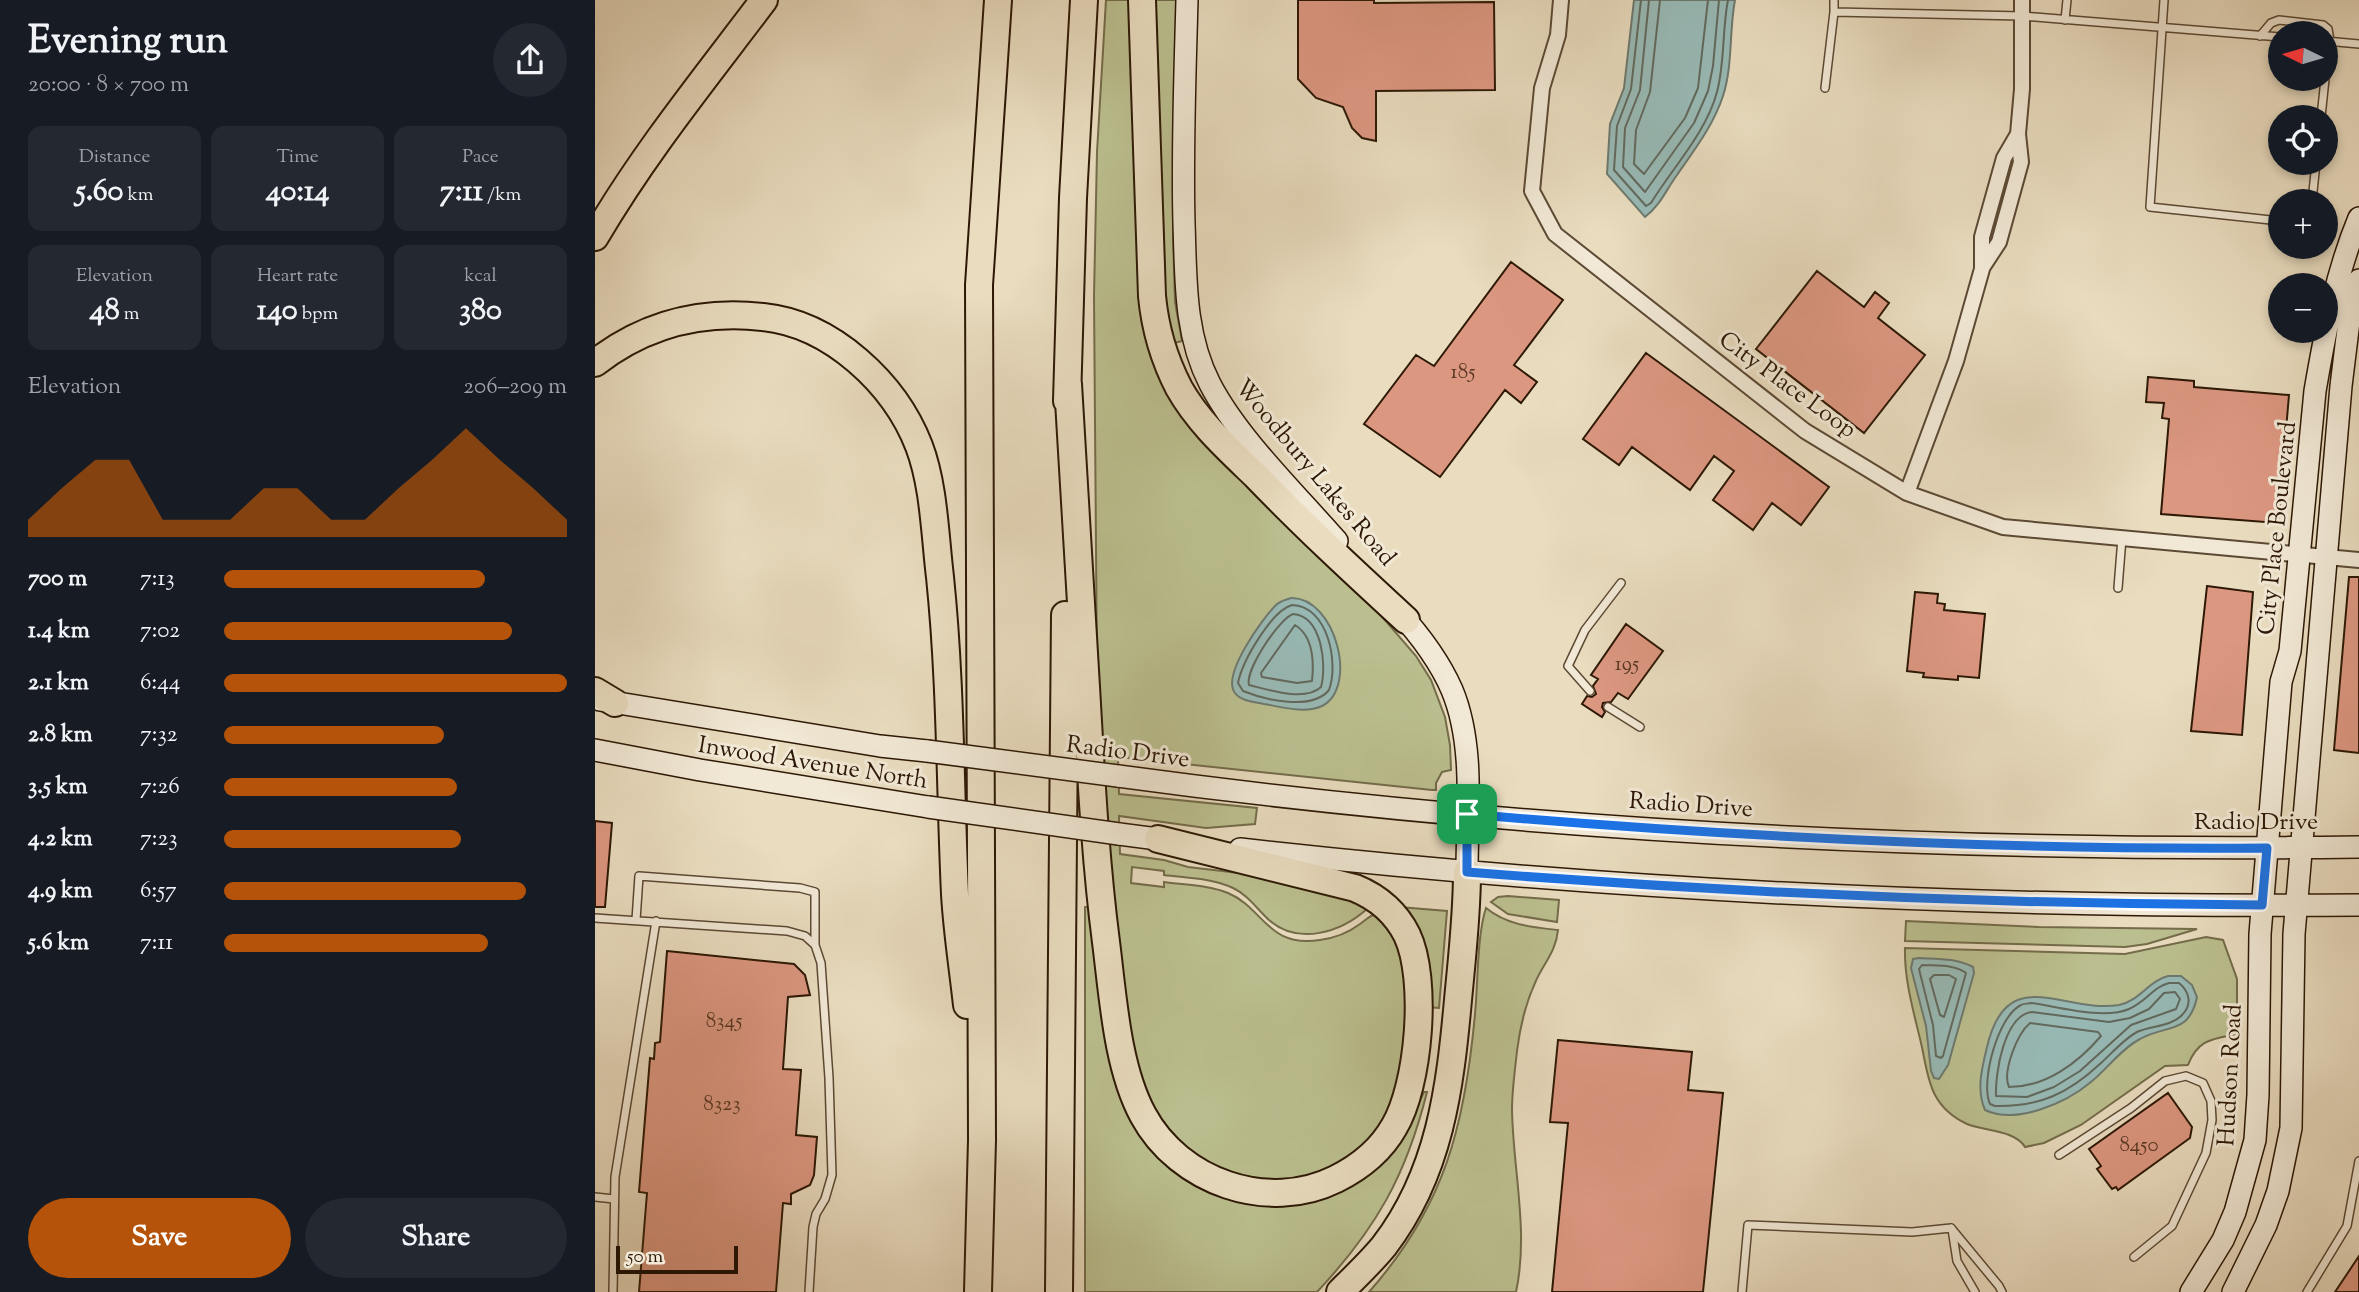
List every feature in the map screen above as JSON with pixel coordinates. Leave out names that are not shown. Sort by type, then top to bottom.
[{"type":"highway","points":[[595,237],[613,205],[657,143],[764,0]]},
{"type":"highway","points":[[978,1292],[982,1140],[979,285],[999,0]]},
{"type":"highway","points":[[1059,1292],[1067,384],[1073,198],[1084,0]]},
{"type":"highway","points":[[1142,0],[1152,296],[1157,330],[1168,364],[1183,394],[1210,429],[1297,518],[1406,620]]},
{"type":"highway","points":[[595,363],[616,347],[647,331],[681,320],[713,314],[773,318],[829,341],[857,361],[887,390],[905,417],[919,447],[935,534],[950,706],[955,897],[982,1140]]},
{"type":"highway","points":[[1067,384],[1094,836],[1112,990],[1131,1086],[1142,1114],[1159,1139],[1184,1163],[1215,1181],[1240,1189],[1283,1192],[1313,1188],[1342,1176],[1369,1158],[1384,1142],[1401,1115],[1411,1089],[1416,1049],[1418,983],[1415,960],[1405,932],[1380,902],[1348,885],[1158,839]]},
{"type":"highway","points":[[1340,1292],[1382,1248],[1400,1222],[1420,1184],[1440,1129],[1451,1071],[1467,902],[1467,872]]},
{"type":"main road","name":"Woodbury Lakes Road","points":[[1187,0],[1183,130],[1186,274],[1190,324],[1200,359],[1210,384],[1235,423],[1434,656],[1454,696],[1466,754],[1467,872]]},
{"type":"main road","name":"City Place Boulevard","points":[[2301,848],[2346,320],[2343,262],[2359,218]]},
{"type":"main road","name":"City Place Boulevard","points":[[2267,848],[2281,682],[2290,651],[2315,391],[2346,320],[2359,279]]},
{"type":"main road","name":"Inwood Avenue North","points":[[602,698],[1022,764]]},
{"type":"main road","name":"Inwood Avenue North","points":[[595,750],[700,771],[928,807],[1158,839]]},
{"type":"main road","name":"Radio Drive","points":[[1022,764],[1467,814],[1643,828],[1837,839],[2037,845],[2359,847]]},
{"type":"main road","points":[[1158,839],[1467,872],[1670,888],[2051,903],[2359,905]]},
{"type":"main road","name":"Hudson Road","points":[[2191,1292],[2227,1231],[2246,1180],[2255,1140],[2259,941],[2267,848]]},
{"type":"main road","points":[[2233,1292],[2266,1225],[2278,1191],[2291,1128],[2296,905],[2301,848]]},
{"type":"street","name":"City Place Loop","points":[[1561,0],[1558,35],[1542,88],[1532,191],[1555,234],[1805,431],[1907,493],[2003,527],[2359,560]]},
{"type":"street","points":[[1907,493],[1956,361],[1982,269],[1982,237],[2004,158],[2018,134],[2022,89],[2022,0]]},
{"type":"lane","points":[[1825,88],[1834,0]]},
{"type":"lane","points":[[2064,20],[2067,0]]},
{"type":"lane","points":[[2164,0],[2150,207],[2268,220]]},
{"type":"lane","points":[[1834,12],[2022,16],[2268,36]]},
{"type":"lane","points":[[2276,21],[2297,21]]},
{"type":"lane","points":[[2260,36],[2268,27]]},
{"type":"lane","points":[[2338,42],[2359,44]]},
{"type":"lane","points":[[2118,588],[2122,538]]},
{"type":"lane","points":[[1590,691],[1567,666],[1585,630],[1621,583]]},
{"type":"lane","points":[[1608,707],[1640,727]]},
{"type":"lane","points":[[636,920],[639,876],[800,888],[815,892],[815,945],[821,963],[832,1175],[813,1227],[809,1292]]},
{"type":"lane","points":[[595,918],[787,931],[805,936],[815,945]]},
{"type":"lane","points":[[613,1292],[614,1199],[656,921]]},
{"type":"lane","points":[[2059,1156],[2165,1082],[2186,1076],[2203,1083],[2211,1101],[2212,1120],[2206,1153],[2172,1226],[2134,1257]]},
{"type":"lane","points":[[2307,1292],[2347,1226],[2359,1161]]},
{"type":"lane","points":[[595,1198],[614,1199]]},
{"type":"lane","points":[[1742,1292],[1748,1225],[1912,1232],[1951,1228]]},
{"type":"lane","points":[[1951,1228],[1957,1261],[1975,1292]]},
{"type":"lane","points":[[1951,1228],[2002,1292]]},
{"type":"green space","points":[[1106,0],[1132,0],[1151,343],[1327,562],[1378,612],[1416,656],[1431,680],[1445,717],[1450,745],[1451,770],[1442,772],[1436,783],[1436,790],[1118,757],[1119,794],[1257,808],[1255,824],[1206,828],[1119,816],[1120,854],[1164,860],[1188,867],[1256,875],[1368,905],[1367,909],[1345,924],[1320,933],[1306,934],[1281,928],[1243,894],[1217,882],[1164,875],[1164,871],[1132,867],[1131,883],[1164,887],[1164,882],[1221,890],[1240,900],[1277,933],[1302,941],[1341,935],[1378,913],[1397,940],[1406,976],[1406,1026],[1397,1096],[1375,1138],[1332,1170],[1281,1182],[1225,1173],[1173,1139],[1147,1101],[1129,1029],[1115,939],[1097,673],[1094,296],[1097,152]]},
{"type":"green space","points":[[1152,0],[1178,0],[1173,235],[1175,302],[1182,341],[1170,344],[1165,319]]},
{"type":"green space","points":[[1498,897],[1559,900],[1557,922],[1508,914],[1491,902]]},
{"type":"green space","points":[[1092,906],[1144,1135],[1282,1201],[1414,1113],[1424,1092],[1427,1092],[1409,1150],[1386,1200],[1356,1246],[1317,1292],[1085,1292],[1085,907]]},
{"type":"green space","points":[[1399,907],[1447,911],[1439,1008],[1426,1007]]},
{"type":"green space","points":[[1486,908],[1511,922],[1558,930],[1552,951],[1528,1000],[1517,1051],[1512,1110],[1521,1247],[1516,1292],[1369,1292],[1416,1228],[1447,1162],[1465,1092],[1471,1054],[1478,960]]},
{"type":"green space","points":[[1906,921],[2039,927],[2197,929],[2147,944],[2125,947],[1905,941]]},
{"type":"green space","points":[[2206,937],[2223,940],[2237,979],[2237,1034],[2214,1039],[2202,1045],[2188,1065],[2165,1066],[2081,1125],[2044,1143],[2025,1147],[2007,1134],[1962,1122],[1945,1108],[1935,1095],[1928,1076],[1910,996],[1905,948],[2125,954]]},
{"type":"water","points":[[1634,0],[1735,0],[1728,72],[1719,107],[1709,127],[1659,203],[1645,217],[1607,174],[1610,124],[1624,88]]},
{"type":"water","points":[[1291,598],[1306,602],[1320,612],[1337,645],[1339,681],[1333,696],[1322,706],[1315,708],[1293,709],[1248,701],[1235,693],[1232,685],[1245,647],[1276,605]]},
{"type":"water","points":[[1913,959],[1960,962],[1973,967],[1974,973],[1948,1065],[1939,1079],[1934,1078],[1931,1071],[1926,1026],[1911,968]]},
{"type":"water","points":[[2168,976],[2181,976],[2192,985],[2197,997],[2189,1017],[2183,1023],[2133,1043],[2081,1090],[2055,1104],[2040,1110],[2011,1115],[1985,1110],[1980,1086],[1983,1063],[1996,1021],[2008,1005],[2023,998],[2040,997],[2098,1006],[2119,1005]]},
{"type":"building","points":[[1298,0],[1374,0],[1374,3],[1494,2],[1495,90],[1376,91],[1376,141],[1362,138],[1352,128],[1343,107],[1316,98],[1298,79]]},
{"type":"building","points":[[1511,262],[1563,300],[1514,365],[1537,382],[1521,403],[1505,390],[1440,477],[1364,424],[1416,355],[1434,366]]},
{"type":"building","points":[[1817,271],[1864,307],[1875,292],[1889,303],[1878,318],[1925,355],[1864,433],[1756,349]]},
{"type":"building","points":[[1646,353],[1829,487],[1801,525],[1772,503],[1753,530],[1713,500],[1734,471],[1714,456],[1690,490],[1632,447],[1619,465],[1583,439]]},
{"type":"building","points":[[2148,377],[2194,381],[2194,387],[2289,395],[2278,523],[2161,514],[2169,419],[2162,418],[2164,403],[2146,402]]},
{"type":"building","points":[[2349,577],[2359,577],[2359,753],[2334,750]]},
{"type":"building","points":[[2207,586],[2253,592],[2242,735],[2191,731]]},
{"type":"building","points":[[1915,592],[1938,594],[1937,603],[1945,604],[1944,610],[1985,614],[1979,678],[1958,676],[1958,680],[1923,677],[1924,673],[1907,671]]},
{"type":"building","points":[[1626,624],[1663,651],[1628,699],[1618,693],[1611,702],[1603,703],[1605,712],[1602,717],[1582,704],[1587,696],[1596,694],[1593,686],[1598,679],[1591,675]]},
{"type":"building","points":[[595,821],[612,823],[605,907],[595,907]]},
{"type":"building","points":[[667,951],[794,964],[805,975],[810,995],[788,997],[783,1069],[801,1070],[796,1135],[817,1137],[814,1175],[810,1185],[791,1194],[791,1204],[783,1203],[776,1292],[639,1292],[647,1193],[639,1192],[650,1058],[654,1059],[655,1043],[660,1042]]},
{"type":"building","points":[[1558,1040],[1692,1052],[1688,1090],[1723,1093],[1703,1292],[1552,1292],[1568,1123],[1550,1122]]},
{"type":"building","points":[[2168,1093],[2192,1127],[2190,1138],[2118,1190],[2116,1187],[2112,1189],[2097,1169],[2101,1166],[2089,1149]]},
{"type":"building","points":[[2359,1256],[2359,1292],[2335,1292]]},
{"type":"route","points":[[1467,814],[1837,839],[2267,848],[2262,905],[2017,903],[1882,898],[1696,889],[1467,872],[1467,814]]}]
